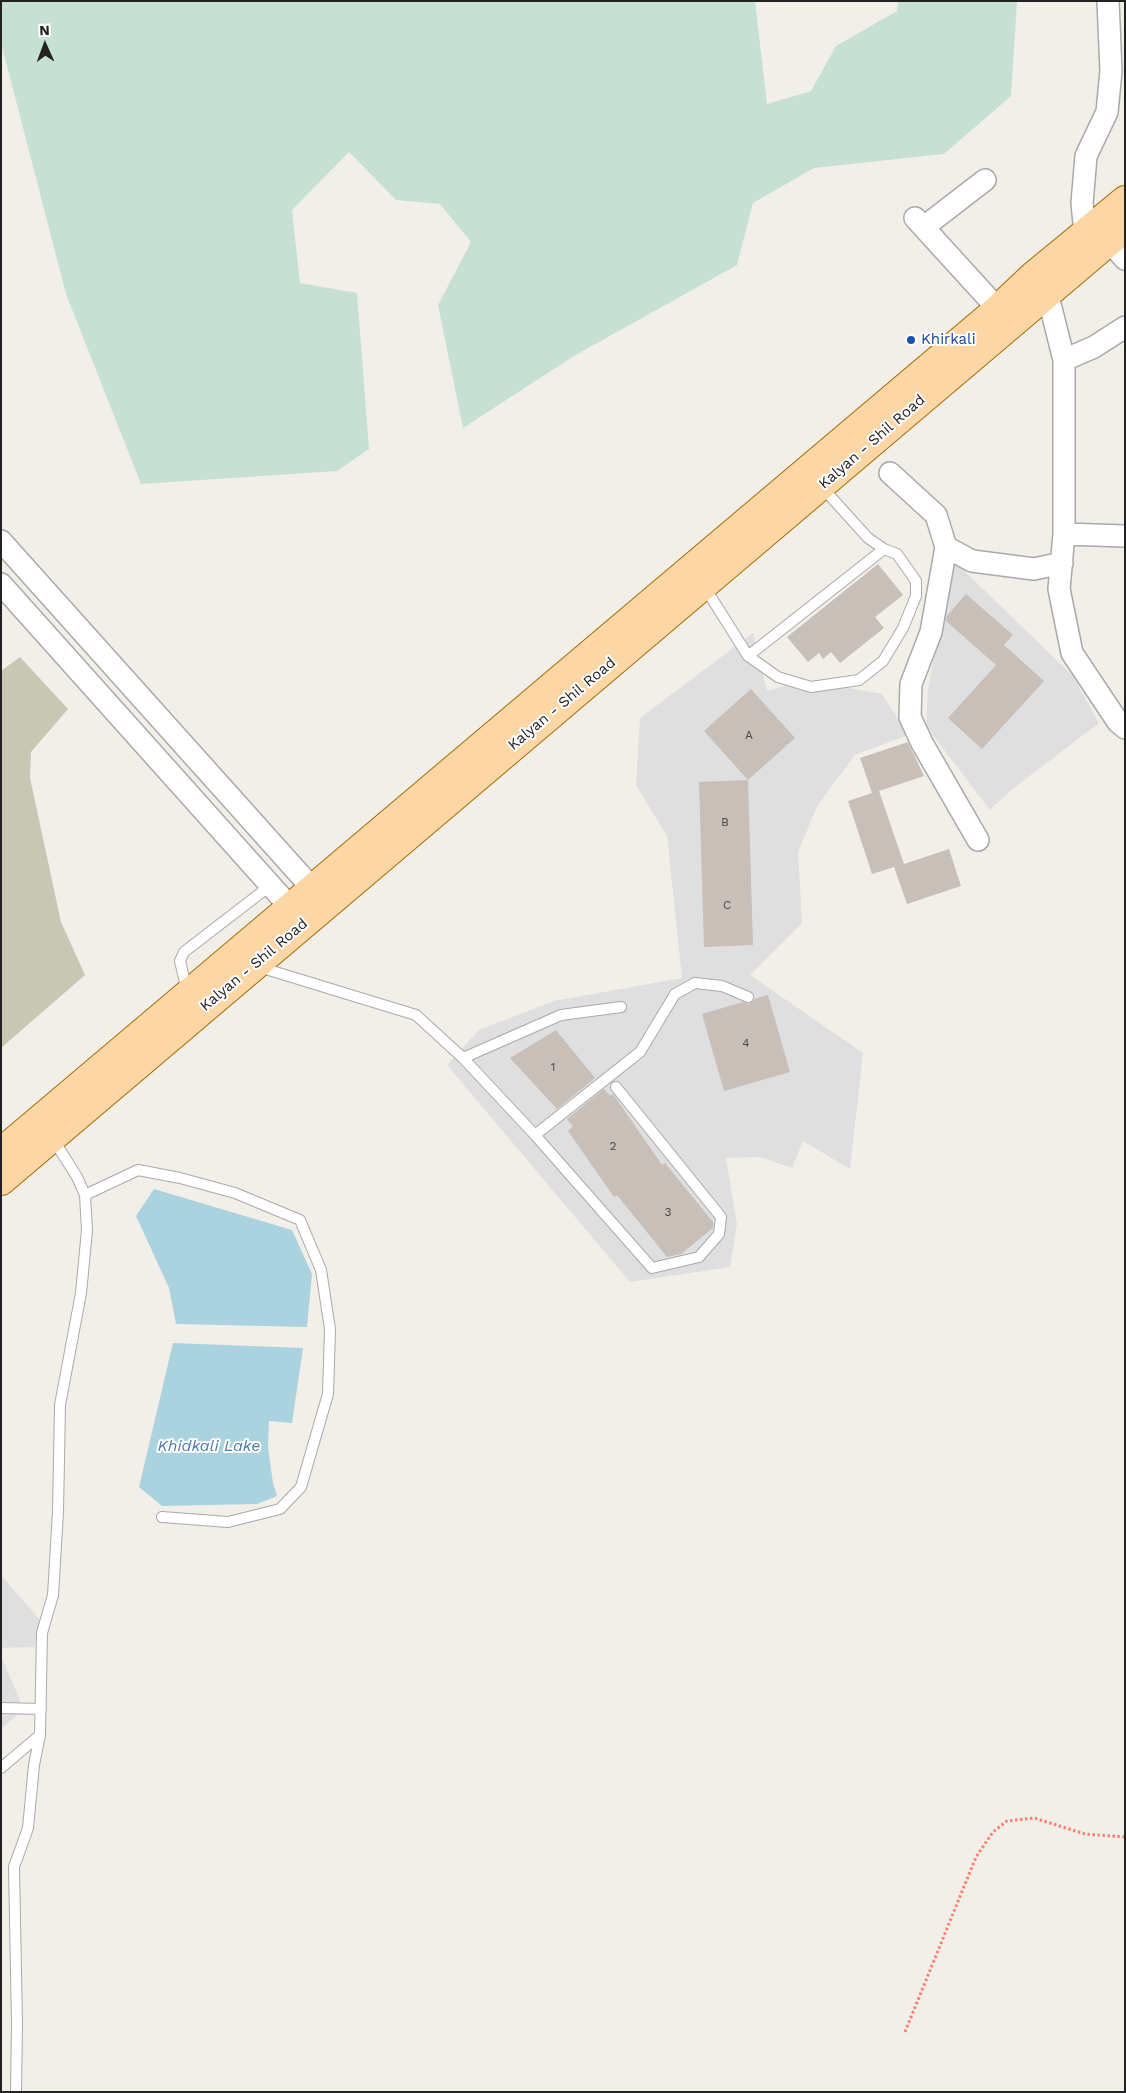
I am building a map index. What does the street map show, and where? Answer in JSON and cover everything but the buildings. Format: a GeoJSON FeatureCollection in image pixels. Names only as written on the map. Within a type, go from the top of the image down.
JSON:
{"type":"FeatureCollection","features":[{"type":"Feature","properties":{"kind":"main road","name":"Kalyan - Shil Road"},"geometry":{"type":"LineString","coordinates":[[1,1180],[45,1129],[188,994],[312,888],[998,309],[1111,240],[1125,200]]}},
{"type":"Feature","properties":{"kind":"main road","name":"Kalyan - Shil Road"},"geometry":{"type":"LineString","coordinates":[[1,1152],[45,1129],[254,965],[821,485],[1040,283]]}},
{"type":"Feature","properties":{"kind":"street"},"geometry":{"type":"LineString","coordinates":[[1108,1],[1111,71],[1107,112],[1086,156],[1082,203],[1111,240]]}},
{"type":"Feature","properties":{"kind":"street"},"geometry":{"type":"LineString","coordinates":[[985,180],[920,223],[998,309]]}},
{"type":"Feature","properties":{"kind":"street"},"geometry":{"type":"LineString","coordinates":[[1040,283],[1064,360],[1064,534],[1059,589],[1072,653],[1118,722],[1125,728]]}},
{"type":"Feature","properties":{"kind":"street"},"geometry":{"type":"LineString","coordinates":[[1064,360],[1094,347],[1125,326]]}},
{"type":"Feature","properties":{"kind":"street"},"geometry":{"type":"LineString","coordinates":[[890,473],[936,515],[946,547],[931,632],[911,684],[910,717],[922,744],[978,840]]}},
{"type":"Feature","properties":{"kind":"street"},"geometry":{"type":"LineString","coordinates":[[1064,534],[1125,536]]}},
{"type":"Feature","properties":{"kind":"street"},"geometry":{"type":"LineString","coordinates":[[1,541],[312,888]]}},
{"type":"Feature","properties":{"kind":"street"},"geometry":{"type":"LineString","coordinates":[[946,547],[972,560],[1034,569],[1062,563]]}},
{"type":"Feature","properties":{"kind":"street"},"geometry":{"type":"LineString","coordinates":[[1,584],[290,907]]}},
{"type":"Feature","properties":{"kind":"lane"},"geometry":{"type":"LineString","coordinates":[[703,585],[748,656],[778,677],[812,687],[859,680],[883,661],[902,628],[916,596],[916,581],[897,554],[884,549],[868,538],[821,485]]}},
{"type":"Feature","properties":{"kind":"lane"},"geometry":{"type":"LineString","coordinates":[[748,656],[884,549]]}},
{"type":"Feature","properties":{"kind":"lane"},"geometry":{"type":"LineString","coordinates":[[188,994],[180,961],[184,952],[271,886]]}},
{"type":"Feature","properties":{"kind":"lane"},"geometry":{"type":"LineString","coordinates":[[254,965],[416,1015],[463,1058],[535,1135],[652,1268],[699,1257],[719,1234],[721,1217],[616,1088]]}},
{"type":"Feature","properties":{"kind":"lane"},"geometry":{"type":"LineString","coordinates":[[535,1135],[640,1052],[675,994],[695,983],[722,986],[748,996]]}},
{"type":"Feature","properties":{"kind":"lane"},"geometry":{"type":"LineString","coordinates":[[463,1058],[561,1015],[621,1006]]}},
{"type":"Feature","properties":{"kind":"lane"},"geometry":{"type":"LineString","coordinates":[[16,2092],[18,2024],[14,1867],[28,1828],[34,1765],[40,1735],[42,1633],[54,1595],[60,1405],[82,1293],[87,1230],[85,1195],[77,1177],[45,1129]]}},
{"type":"Feature","properties":{"kind":"lane"},"geometry":{"type":"LineString","coordinates":[[85,1195],[138,1170],[180,1178],[235,1193],[300,1220],[321,1270],[330,1329],[328,1394],[301,1487],[280,1509],[228,1522],[162,1517]]}},
{"type":"Feature","properties":{"kind":"lane"},"geometry":{"type":"LineString","coordinates":[[1,1708],[41,1709]]}},
{"type":"Feature","properties":{"kind":"lane"},"geometry":{"type":"LineString","coordinates":[[1,1768],[40,1735]]}},
{"type":"Feature","properties":{"kind":"path"},"geometry":{"type":"LineString","coordinates":[[905,2032],[976,1857],[993,1832],[1007,1821],[1034,1818],[1085,1834],[1125,1837]]}},
{"type":"Feature","properties":{"kind":"shaded area"},"geometry":{"type":"Polygon","coordinates":[[[1,1],[755,1],[767,104],[811,91],[836,46],[897,11],[898,1],[1017,1],[1011,96],[944,154],[814,168],[753,203],[737,265],[574,356],[463,428],[438,305],[471,242],[440,204],[396,200],[349,152],[292,210],[300,283],[357,293],[369,449],[337,471],[141,484],[66,294],[1,43],[1,1]]]}},
{"type":"Feature","properties":{"kind":"shaded area"},"geometry":{"type":"Polygon","coordinates":[[[952,559],[1072,675],[1099,723],[1010,791],[990,810],[926,726],[928,689],[952,559]]]}},
{"type":"Feature","properties":{"kind":"shaded area"},"geometry":{"type":"Polygon","coordinates":[[[753,633],[767,691],[804,680],[882,694],[908,735],[855,755],[817,806],[798,852],[802,923],[750,975],[863,1053],[850,1169],[803,1141],[792,1168],[760,1157],[726,1158],[737,1224],[730,1267],[630,1282],[447,1065],[479,1030],[554,1001],[682,978],[667,836],[636,785],[640,718],[753,633]]]}},
{"type":"Feature","properties":{"kind":"shaded area"},"geometry":{"type":"Polygon","coordinates":[[[20,657],[68,709],[31,752],[30,778],[61,922],[85,975],[1,1048],[1,671],[20,657]]]}},
{"type":"Feature","properties":{"kind":"shaded area"},"geometry":{"type":"Polygon","coordinates":[[[1,1575],[40,1620],[34,1647],[1,1648],[1,1575]]]}},
{"type":"Feature","properties":{"kind":"shaded area"},"geometry":{"type":"Polygon","coordinates":[[[1,1656],[20,1700],[17,1715],[1,1729],[1,1656]]]}},
{"type":"Feature","properties":{"kind":"water"},"geometry":{"type":"Polygon","coordinates":[[[154,1189],[292,1230],[312,1274],[307,1327],[176,1324],[169,1288],[136,1216],[154,1189]]]}},
{"type":"Feature","properties":{"kind":"water","name":"Khidkali Lake"},"geometry":{"type":"Polygon","coordinates":[[[173,1343],[303,1348],[292,1423],[269,1421],[268,1447],[273,1483],[277,1496],[257,1504],[162,1506],[139,1487],[173,1343]]]}},
{"type":"Feature","properties":{"kind":"place","name":"Khirkali"},"geometry":{"type":"Point","coordinates":[911,340]}}]}
